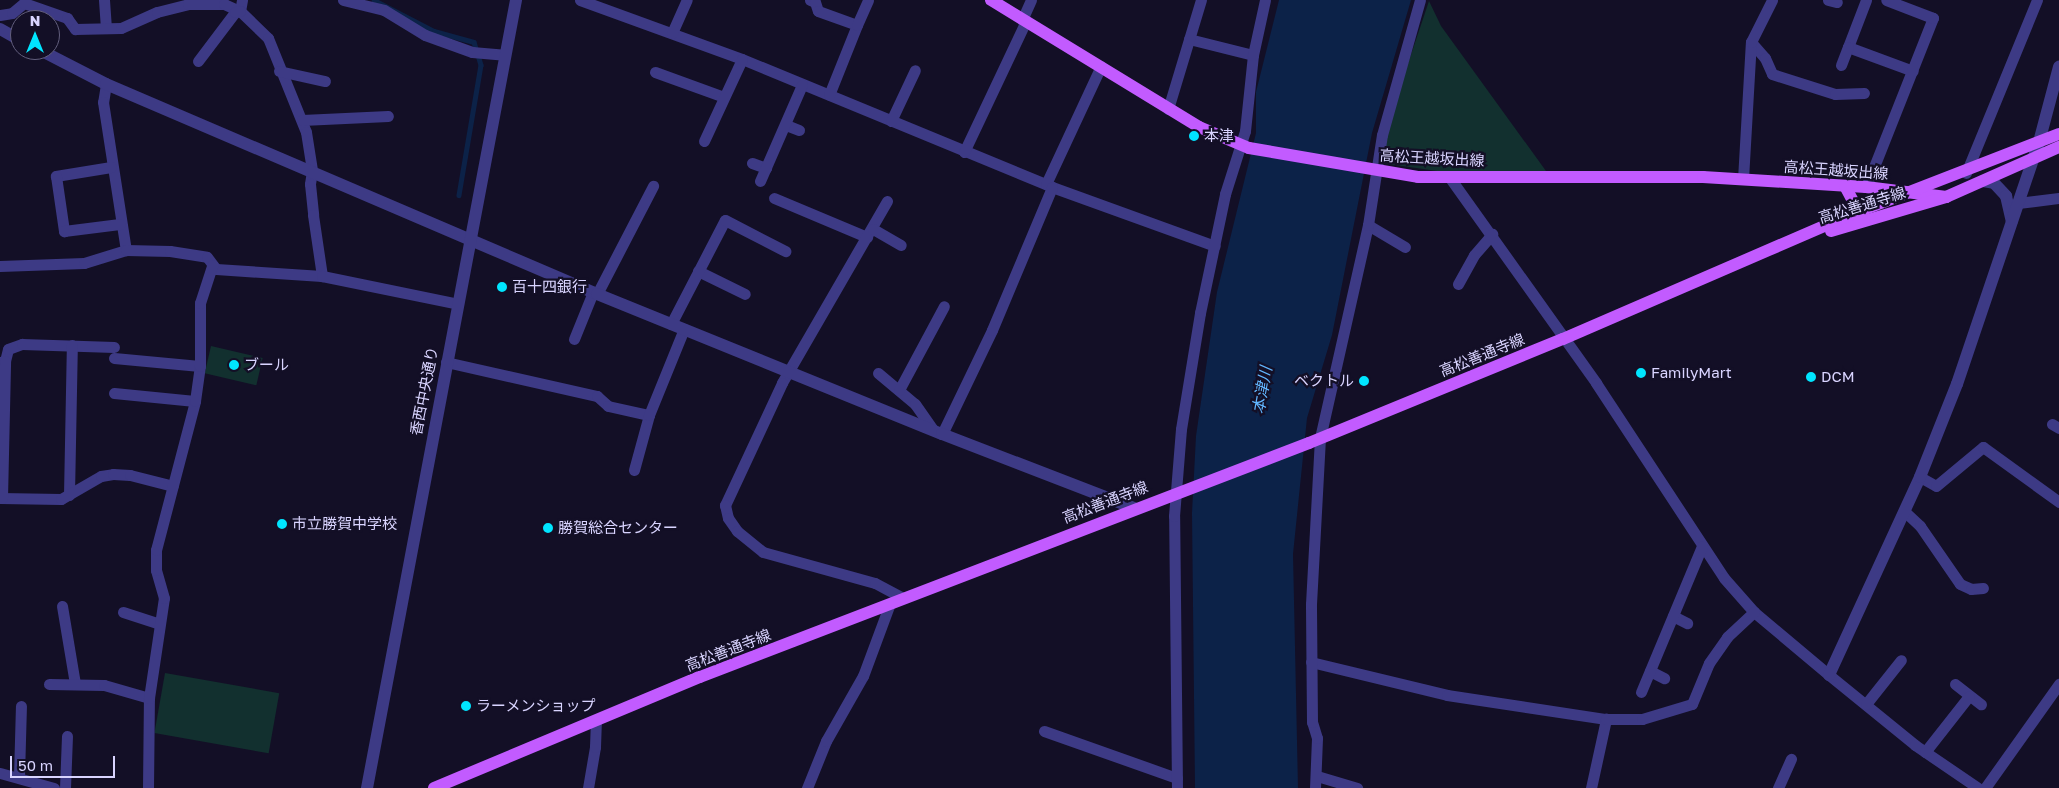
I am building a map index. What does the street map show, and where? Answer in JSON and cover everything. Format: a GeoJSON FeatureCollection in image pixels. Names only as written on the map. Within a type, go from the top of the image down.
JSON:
{"type":"FeatureCollection","features":[{"type":"Feature","properties":{"kind":"main road","name":"高松王越坂出線"},"geometry":{"type":"LineString","coordinates":[[991,0],[1168,109],[1222,140],[1244,147],[1373,171],[1450,178],[1673,176],[1866,187],[1913,192]]}},
{"type":"Feature","properties":{"kind":"main road","name":"高松善通寺線"},"geometry":{"type":"LineString","coordinates":[[434,788],[596,720],[889,606],[904,598],[1315,440],[1563,339],[1788,244],[1850,215],[1966,173],[2059,134]]}},
{"type":"Feature","properties":{"kind":"main road","name":"高松善通寺線"},"geometry":{"type":"LineString","coordinates":[[1788,244],[1946,197],[2059,147]]}},
{"type":"Feature","properties":{"kind":"main road"},"geometry":{"type":"LineString","coordinates":[[1845,186],[1853,201],[1850,215]]}},
{"type":"Feature","properties":{"kind":"main road"},"geometry":{"type":"LineString","coordinates":[[1864,221],[1870,208],[1866,187]]}},
{"type":"Feature","properties":{"kind":"main road","name":"高松善通寺線"},"geometry":{"type":"LineString","coordinates":[[1913,192],[1946,197]]}},
{"type":"Feature","properties":{"kind":"street"},"geometry":{"type":"LineString","coordinates":[[105,0],[106,28]]}},
{"type":"Feature","properties":{"kind":"street"},"geometry":{"type":"LineString","coordinates":[[343,0],[384,10],[425,35],[478,53],[504,55]]}},
{"type":"Feature","properties":{"kind":"street","name":"香西中央通り"},"geometry":{"type":"LineString","coordinates":[[367,788],[504,55],[516,0]]}},
{"type":"Feature","properties":{"kind":"street"},"geometry":{"type":"LineString","coordinates":[[580,0],[742,59],[964,152],[1215,246]]}},
{"type":"Feature","properties":{"kind":"street"},"geometry":{"type":"LineString","coordinates":[[613,11],[617,0]]}},
{"type":"Feature","properties":{"kind":"street"},"geometry":{"type":"LineString","coordinates":[[672,33],[687,0]]}},
{"type":"Feature","properties":{"kind":"street"},"geometry":{"type":"LineString","coordinates":[[810,0],[815,2],[818,11],[857,25]]}},
{"type":"Feature","properties":{"kind":"street"},"geometry":{"type":"LineString","coordinates":[[829,95],[868,0]]}},
{"type":"Feature","properties":{"kind":"street"},"geometry":{"type":"LineString","coordinates":[[964,152],[1024,21],[1031,0]]}},
{"type":"Feature","properties":{"kind":"street"},"geometry":{"type":"LineString","coordinates":[[1168,109],[1201,0]]}},
{"type":"Feature","properties":{"kind":"street"},"geometry":{"type":"LineString","coordinates":[[1044,731],[1177,783],[1181,492],[1188,384],[1215,246],[1244,147],[1254,55],[1265,0]]}},
{"type":"Feature","properties":{"kind":"street"},"geometry":{"type":"LineString","coordinates":[[1315,788],[1317,776],[1311,662],[1315,440],[1368,225],[1373,171],[1420,0]]}},
{"type":"Feature","properties":{"kind":"street"},"geometry":{"type":"LineString","coordinates":[[1743,179],[1751,42],[1772,0]]}},
{"type":"Feature","properties":{"kind":"street"},"geometry":{"type":"LineString","coordinates":[[1841,65],[1866,0]]}},
{"type":"Feature","properties":{"kind":"street"},"geometry":{"type":"LineString","coordinates":[[1886,0],[1933,18]]}},
{"type":"Feature","properties":{"kind":"street"},"geometry":{"type":"LineString","coordinates":[[1966,173],[2031,21],[2037,0]]}},
{"type":"Feature","properties":{"kind":"street"},"geometry":{"type":"LineString","coordinates":[[0,15],[12,13],[24,3],[67,18],[75,29],[121,28],[157,12],[188,4],[241,5],[268,38],[279,71],[302,120],[312,172],[311,199],[322,276]]}},
{"type":"Feature","properties":{"kind":"street"},"geometry":{"type":"LineString","coordinates":[[198,61],[241,5]]}},
{"type":"Feature","properties":{"kind":"street"},"geometry":{"type":"LineString","coordinates":[[1866,187],[1938,6]]}},
{"type":"Feature","properties":{"kind":"street"},"geometry":{"type":"LineString","coordinates":[[1190,39],[1254,55]]}},
{"type":"Feature","properties":{"kind":"street"},"geometry":{"type":"LineString","coordinates":[[1751,42],[1765,58],[1772,74],[1835,94],[1864,93]]}},
{"type":"Feature","properties":{"kind":"street"},"geometry":{"type":"LineString","coordinates":[[1848,47],[1913,71]]}},
{"type":"Feature","properties":{"kind":"street"},"geometry":{"type":"LineString","coordinates":[[704,141],[742,59]]}},
{"type":"Feature","properties":{"kind":"street"},"geometry":{"type":"LineString","coordinates":[[59,60],[106,84],[595,293],[937,432],[1134,508]]}},
{"type":"Feature","properties":{"kind":"street"},"geometry":{"type":"LineString","coordinates":[[937,432],[992,330],[1049,185],[1101,66]]}},
{"type":"Feature","properties":{"kind":"street"},"geometry":{"type":"LineString","coordinates":[[1829,675],[1920,477],[1957,384],[2039,142],[2059,67]]}},
{"type":"Feature","properties":{"kind":"street"},"geometry":{"type":"LineString","coordinates":[[890,121],[915,70]]}},
{"type":"Feature","properties":{"kind":"street"},"geometry":{"type":"LineString","coordinates":[[279,71],[325,81]]}},
{"type":"Feature","properties":{"kind":"street"},"geometry":{"type":"LineString","coordinates":[[655,72],[724,97]]}},
{"type":"Feature","properties":{"kind":"street"},"geometry":{"type":"LineString","coordinates":[[106,84],[103,102],[111,167],[126,250]]}},
{"type":"Feature","properties":{"kind":"street"},"geometry":{"type":"LineString","coordinates":[[760,181],[802,85]]}},
{"type":"Feature","properties":{"kind":"street"},"geometry":{"type":"LineString","coordinates":[[302,120],[388,116]]}},
{"type":"Feature","properties":{"kind":"street"},"geometry":{"type":"LineString","coordinates":[[786,125],[798,130]]}},
{"type":"Feature","properties":{"kind":"street"},"geometry":{"type":"LineString","coordinates":[[1994,161],[2010,159],[2019,166],[2025,182]]}},
{"type":"Feature","properties":{"kind":"street"},"geometry":{"type":"LineString","coordinates":[[752,163],[766,168]]}},
{"type":"Feature","properties":{"kind":"street"},"geometry":{"type":"LineString","coordinates":[[111,167],[56,176],[64,231],[120,224]]}},
{"type":"Feature","properties":{"kind":"street"},"geometry":{"type":"LineString","coordinates":[[1450,178],[1492,234],[1702,546],[1754,612],[1925,752],[1978,788]]}},
{"type":"Feature","properties":{"kind":"street"},"geometry":{"type":"LineString","coordinates":[[1984,181],[1994,183],[2006,196],[2012,223]]}},
{"type":"Feature","properties":{"kind":"street"},"geometry":{"type":"LineString","coordinates":[[574,339],[595,293],[653,186]]}},
{"type":"Feature","properties":{"kind":"street"},"geometry":{"type":"LineString","coordinates":[[774,198],[901,245]]}},
{"type":"Feature","properties":{"kind":"street"},"geometry":{"type":"LineString","coordinates":[[2018,203],[2059,198]]}},
{"type":"Feature","properties":{"kind":"street"},"geometry":{"type":"LineString","coordinates":[[887,201],[789,371],[727,494],[725,505],[728,518],[738,531],[763,552],[876,583],[904,598]]}},
{"type":"Feature","properties":{"kind":"street"},"geometry":{"type":"LineString","coordinates":[[671,324],[725,220],[785,251]]}},
{"type":"Feature","properties":{"kind":"street"},"geometry":{"type":"LineString","coordinates":[[1368,225],[1405,247]]}},
{"type":"Feature","properties":{"kind":"street"},"geometry":{"type":"LineString","coordinates":[[1458,284],[1474,255],[1492,234]]}},
{"type":"Feature","properties":{"kind":"street"},"geometry":{"type":"LineString","coordinates":[[0,266],[84,263],[126,250],[207,257],[216,269],[322,276],[458,304]]}},
{"type":"Feature","properties":{"kind":"street"},"geometry":{"type":"LineString","coordinates":[[148,788],[148,698],[164,598],[156,570],[156,550],[195,401],[200,366],[200,303],[212,265]]}},
{"type":"Feature","properties":{"kind":"street"},"geometry":{"type":"LineString","coordinates":[[698,271],[745,294]]}},
{"type":"Feature","properties":{"kind":"street"},"geometry":{"type":"LineString","coordinates":[[899,390],[944,306]]}},
{"type":"Feature","properties":{"kind":"street"},"geometry":{"type":"LineString","coordinates":[[634,470],[649,415],[684,329]]}},
{"type":"Feature","properties":{"kind":"street"},"geometry":{"type":"LineString","coordinates":[[173,486],[130,475],[113,474],[95,479],[61,499],[1,498],[3,361],[8,349],[22,344],[72,345],[200,366]]}},
{"type":"Feature","properties":{"kind":"street"},"geometry":{"type":"LineString","coordinates":[[70,495],[72,345]]}},
{"type":"Feature","properties":{"kind":"street"},"geometry":{"type":"LineString","coordinates":[[446,362],[597,396],[608,406],[649,415]]}},
{"type":"Feature","properties":{"kind":"street"},"geometry":{"type":"LineString","coordinates":[[878,373],[916,404],[937,432]]}},
{"type":"Feature","properties":{"kind":"street"},"geometry":{"type":"LineString","coordinates":[[114,392],[195,401]]}},
{"type":"Feature","properties":{"kind":"street"},"geometry":{"type":"LineString","coordinates":[[1920,477],[1936,486],[1983,447],[2059,502]]}},
{"type":"Feature","properties":{"kind":"street"},"geometry":{"type":"LineString","coordinates":[[1904,511],[1920,526],[1960,584],[1971,589],[1983,588]]}},
{"type":"Feature","properties":{"kind":"street"},"geometry":{"type":"LineString","coordinates":[[1641,692],[1702,546]]}},
{"type":"Feature","properties":{"kind":"street"},"geometry":{"type":"LineString","coordinates":[[62,606],[75,684]]}},
{"type":"Feature","properties":{"kind":"street"},"geometry":{"type":"LineString","coordinates":[[807,788],[826,741],[864,676],[889,606]]}},
{"type":"Feature","properties":{"kind":"street"},"geometry":{"type":"LineString","coordinates":[[123,612],[159,624]]}},
{"type":"Feature","properties":{"kind":"street"},"geometry":{"type":"LineString","coordinates":[[1311,662],[1448,695],[1606,719],[1642,719],[1692,704],[1709,663],[1727,637],[1754,612]]}},
{"type":"Feature","properties":{"kind":"street"},"geometry":{"type":"LineString","coordinates":[[1673,616],[1687,623]]}},
{"type":"Feature","properties":{"kind":"street"},"geometry":{"type":"LineString","coordinates":[[1866,704],[1901,660]]}},
{"type":"Feature","properties":{"kind":"street"},"geometry":{"type":"LineString","coordinates":[[1650,671],[1664,678]]}},
{"type":"Feature","properties":{"kind":"street"},"geometry":{"type":"LineString","coordinates":[[49,684],[104,685],[148,698]]}},
{"type":"Feature","properties":{"kind":"street"},"geometry":{"type":"LineString","coordinates":[[1956,684],[1981,704]]}},
{"type":"Feature","properties":{"kind":"street"},"geometry":{"type":"LineString","coordinates":[[1985,788],[2059,684]]}},
{"type":"Feature","properties":{"kind":"street"},"geometry":{"type":"LineString","coordinates":[[1925,752],[1969,696]]}},
{"type":"Feature","properties":{"kind":"street"},"geometry":{"type":"LineString","coordinates":[[19,776],[21,706]]}},
{"type":"Feature","properties":{"kind":"street"},"geometry":{"type":"LineString","coordinates":[[1591,788],[1606,719]]}},
{"type":"Feature","properties":{"kind":"street"},"geometry":{"type":"LineString","coordinates":[[588,788],[595,747],[596,720]]}},
{"type":"Feature","properties":{"kind":"street"},"geometry":{"type":"LineString","coordinates":[[65,788],[67,736]]}},
{"type":"Feature","properties":{"kind":"street"},"geometry":{"type":"LineString","coordinates":[[1778,788],[1791,760]]}},
{"type":"Feature","properties":{"kind":"street"},"geometry":{"type":"LineString","coordinates":[[0,772],[19,776],[54,788]]}},
{"type":"Feature","properties":{"kind":"street"},"geometry":{"type":"LineString","coordinates":[[1317,776],[1357,788]]}},
{"type":"Feature","properties":{"kind":"green space"},"geometry":{"type":"Polygon","coordinates":[[[1429,1],[1441,26],[1546,171],[1444,172],[1381,163],[1391,114],[1429,1]]]}},
{"type":"Feature","properties":{"kind":"green space","name":"ブール"},"geometry":{"type":"Polygon","coordinates":[[[211,346],[263,358],[256,385],[205,373],[211,346]]]}},
{"type":"Feature","properties":{"kind":"green space"},"geometry":{"type":"Polygon","coordinates":[[[165,673],[279,693],[269,753],[154,733],[165,673]]]}},
{"type":"Feature","properties":{"kind":"water","name":"本津川"},"geometry":{"type":"Polygon","coordinates":[[[1279,0],[1411,0],[1372,133],[1332,335],[1307,418],[1293,554],[1298,788],[1195,788],[1192,513],[1196,436],[1217,292],[1256,133],[1256,92],[1279,0]]]}},
{"type":"Feature","properties":{"kind":"waterway"},"geometry":{"type":"LineString","coordinates":[[374,0],[434,31],[474,42],[481,65],[459,195]]}},
{"type":"Feature","properties":{"kind":"place","name":"本津"},"geometry":{"type":"Point","coordinates":[1194,136]}},
{"type":"Feature","properties":{"kind":"place","name":"百十四銀行"},"geometry":{"type":"Point","coordinates":[502,287]}},
{"type":"Feature","properties":{"kind":"place","name":"ブール"},"geometry":{"type":"Point","coordinates":[234,365]}},
{"type":"Feature","properties":{"kind":"place","name":"FamilyMart"},"geometry":{"type":"Point","coordinates":[1641,373]}},
{"type":"Feature","properties":{"kind":"place","name":"DCM"},"geometry":{"type":"Point","coordinates":[1811,377]}},
{"type":"Feature","properties":{"kind":"place","name":"ベクトル"},"geometry":{"type":"Point","coordinates":[1364,381]}},
{"type":"Feature","properties":{"kind":"place","name":"市立勝賀中学校"},"geometry":{"type":"Point","coordinates":[282,524]}},
{"type":"Feature","properties":{"kind":"place","name":"勝賀総合センター"},"geometry":{"type":"Point","coordinates":[548,528]}},
{"type":"Feature","properties":{"kind":"place","name":"ラーメンショップ"},"geometry":{"type":"Point","coordinates":[466,706]}}]}
